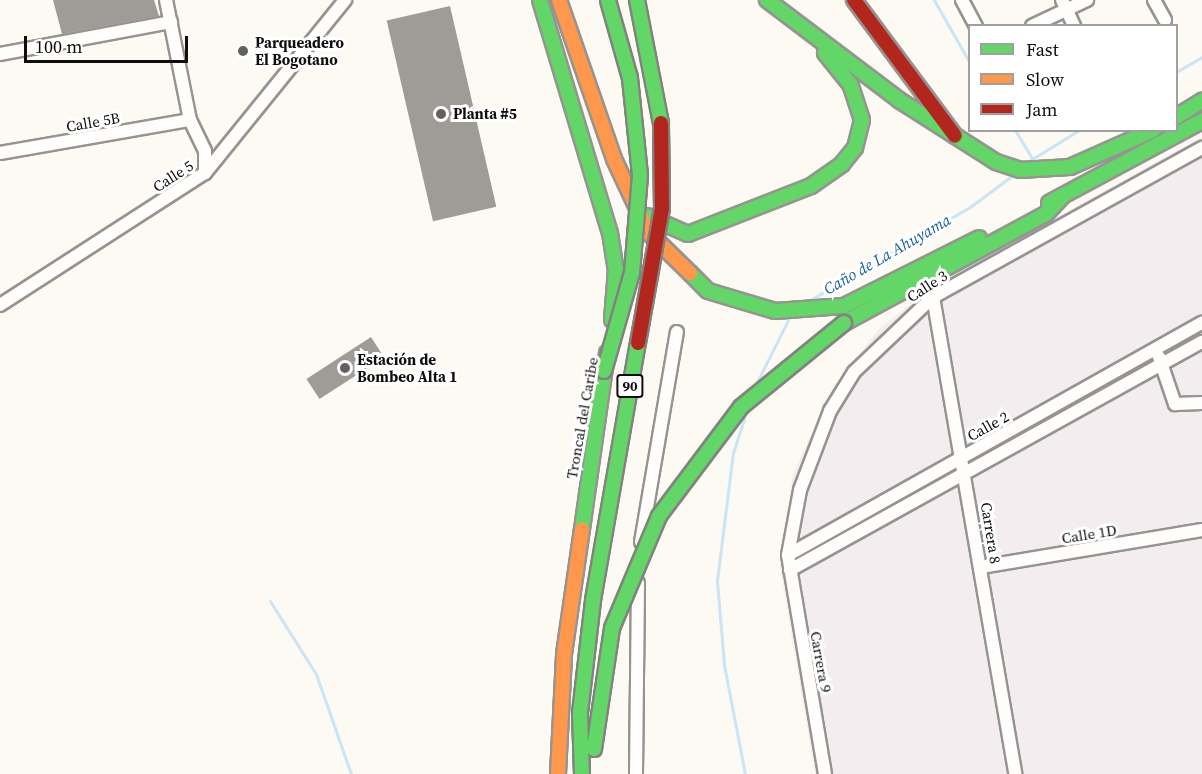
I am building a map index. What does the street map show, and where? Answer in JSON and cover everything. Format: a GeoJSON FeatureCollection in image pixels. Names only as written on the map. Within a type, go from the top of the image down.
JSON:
{"type":"FeatureCollection","features":[{"type":"Feature","properties":{"kind":"main road"},"geometry":{"type":"LineString","coordinates":[[540,0],[610,233],[616,292],[604,371]]}},
{"type":"Feature","properties":{"kind":"main road"},"geometry":{"type":"LineString","coordinates":[[559,0],[614,159],[648,232],[676,264],[708,291],[738,303],[775,311],[819,310],[868,296],[1063,196],[1202,121]]}},
{"type":"Feature","properties":{"kind":"main road","name":"Troncal del Caribe"},"geometry":{"type":"LineString","coordinates":[[558,774],[564,654],[604,371],[632,273],[640,175],[630,78],[609,0]]}},
{"type":"Feature","properties":{"kind":"main road","name":"90"},"geometry":{"type":"LineString","coordinates":[[582,774],[588,635],[662,208],[662,127],[637,0]]}},
{"type":"Feature","properties":{"kind":"main road"},"geometry":{"type":"LineString","coordinates":[[767,0],[955,136],[1004,164],[1046,171],[1088,162],[1149,132]]}},
{"type":"Feature","properties":{"kind":"main road"},"geometry":{"type":"LineString","coordinates":[[854,0],[955,136]]}},
{"type":"Feature","properties":{"kind":"main road"},"geometry":{"type":"LineString","coordinates":[[638,209],[688,234],[810,186],[842,164],[855,148],[860,129],[857,98],[806,30]]}},
{"type":"Feature","properties":{"kind":"main road"},"geometry":{"type":"LineString","coordinates":[[1178,116],[1202,102]]}},
{"type":"Feature","properties":{"kind":"main road"},"geometry":{"type":"LineString","coordinates":[[594,774],[597,706],[612,628],[659,516],[692,465],[741,407],[844,323],[1046,214],[1063,196]]}},
{"type":"Feature","properties":{"kind":"street"},"geometry":{"type":"LineString","coordinates":[[166,0],[190,120],[205,151],[205,173]]}},
{"type":"Feature","properties":{"kind":"street","name":"Calle 5"},"geometry":{"type":"LineString","coordinates":[[0,305],[205,173],[345,0]]}},
{"type":"Feature","properties":{"kind":"street"},"geometry":{"type":"LineString","coordinates":[[962,0],[975,24]]}},
{"type":"Feature","properties":{"kind":"street"},"geometry":{"type":"LineString","coordinates":[[1035,24],[1064,5],[1087,0]]}},
{"type":"Feature","properties":{"kind":"street"},"geometry":{"type":"LineString","coordinates":[[1154,0],[1165,20]]}},
{"type":"Feature","properties":{"kind":"street"},"geometry":{"type":"LineString","coordinates":[[1064,5],[1073,24]]}},
{"type":"Feature","properties":{"kind":"street"},"geometry":{"type":"LineString","coordinates":[[0,54],[171,22]]}},
{"type":"Feature","properties":{"kind":"street","name":"Calle 5B"},"geometry":{"type":"LineString","coordinates":[[0,153],[190,120]]}},
{"type":"Feature","properties":{"kind":"street","name":"Calle 3"},"geometry":{"type":"LineString","coordinates":[[789,555],[800,490],[830,411],[855,372],[933,297],[1202,148]]}},
{"type":"Feature","properties":{"kind":"street","name":"Carrera 8"},"geometry":{"type":"LineString","coordinates":[[933,297],[963,457],[1015,774]]}},
{"type":"Feature","properties":{"kind":"street","name":"Calle 2"},"geometry":{"type":"LineString","coordinates":[[789,555],[1202,323]]}},
{"type":"Feature","properties":{"kind":"street","name":"90"},"geometry":{"type":"LineString","coordinates":[[636,773],[633,712],[643,525],[676,337]]}},
{"type":"Feature","properties":{"kind":"street","name":"Calle 2"},"geometry":{"type":"LineString","coordinates":[[790,570],[965,470],[1202,342]]}},
{"type":"Feature","properties":{"kind":"street"},"geometry":{"type":"LineString","coordinates":[[1156,350],[1163,364],[1175,404],[1202,403]]}},
{"type":"Feature","properties":{"kind":"street","name":"Calle 1D"},"geometry":{"type":"LineString","coordinates":[[981,567],[1202,530]]}},
{"type":"Feature","properties":{"kind":"street","name":"Carrera 9"},"geometry":{"type":"LineString","coordinates":[[789,555],[825,774]]}},
{"type":"Feature","properties":{"kind":"shaded area"},"geometry":{"type":"Polygon","coordinates":[[[1202,137],[1202,774],[815,774],[780,566],[793,474],[834,386],[879,329],[936,284],[1202,137]]]}},
{"type":"Feature","properties":{"kind":"building"},"geometry":{"type":"Polygon","coordinates":[[[53,0],[154,0],[159,16],[62,34],[53,0]]]}},
{"type":"Feature","properties":{"kind":"building","name":"Planta #5"},"geometry":{"type":"Polygon","coordinates":[[[450,6],[496,207],[433,221],[387,21],[450,6]]]}},
{"type":"Feature","properties":{"kind":"building","name":"Estación de Bombeo Alta 1"},"geometry":{"type":"Polygon","coordinates":[[[371,337],[384,357],[319,399],[306,379],[371,337]]]}},
{"type":"Feature","properties":{"kind":"waterway"},"geometry":{"type":"LineString","coordinates":[[934,0],[968,60]]}},
{"type":"Feature","properties":{"kind":"waterway","name":"Caño de La Ahuyama"},"geometry":{"type":"LineString","coordinates":[[1178,71],[1202,57]]}},
{"type":"Feature","properties":{"kind":"waterway"},"geometry":{"type":"LineString","coordinates":[[1016,132],[1032,158]]}},
{"type":"Feature","properties":{"kind":"waterway","name":"Caño de La Ahuyama"},"geometry":{"type":"LineString","coordinates":[[1029,161],[1076,132]]}},
{"type":"Feature","properties":{"kind":"waterway","name":"Caño de La Ahuyama"},"geometry":{"type":"LineString","coordinates":[[810,300],[970,207],[1013,175]]}},
{"type":"Feature","properties":{"kind":"waterway","name":"Caño de La Ahuyama"},"geometry":{"type":"LineString","coordinates":[[757,382],[789,318]]}},
{"type":"Feature","properties":{"kind":"waterway","name":"Caño de La Ahuyama"},"geometry":{"type":"LineString","coordinates":[[744,419],[733,452],[717,581],[724,665],[745,774]]}},
{"type":"Feature","properties":{"kind":"waterway"},"geometry":{"type":"LineString","coordinates":[[270,601],[316,674],[351,774]]}},
{"type":"Feature","properties":{"kind":"traffic: fast"},"geometry":{"type":"LineString","coordinates":[[540,0],[610,233],[616,269],[612,320]]}},
{"type":"Feature","properties":{"kind":"traffic: fast"},"geometry":{"type":"LineString","coordinates":[[604,371],[632,273],[640,175],[630,78],[608,0]]}},
{"type":"Feature","properties":{"kind":"traffic: fast"},"geometry":{"type":"LineString","coordinates":[[637,0],[661,123]]}},
{"type":"Feature","properties":{"kind":"traffic: fast"},"geometry":{"type":"LineString","coordinates":[[767,0],[899,100],[996,162],[1020,170],[1070,167],[1149,132]]}},
{"type":"Feature","properties":{"kind":"traffic: fast"},"geometry":{"type":"LineString","coordinates":[[647,216],[688,234],[811,186],[842,164],[855,148],[862,120],[850,84],[825,53]]}},
{"type":"Feature","properties":{"kind":"traffic: fast"},"geometry":{"type":"LineString","coordinates":[[1178,116],[1202,101]]}},
{"type":"Feature","properties":{"kind":"traffic: fast"},"geometry":{"type":"LineString","coordinates":[[1049,203],[1202,121]]}},
{"type":"Feature","properties":{"kind":"traffic: fast"},"geometry":{"type":"LineString","coordinates":[[844,323],[1046,214],[1063,196]]}},
{"type":"Feature","properties":{"kind":"traffic: fast"},"geometry":{"type":"LineString","coordinates":[[690,273],[708,291],[775,311],[844,306],[979,238]]}},
{"type":"Feature","properties":{"kind":"traffic: fast"},"geometry":{"type":"LineString","coordinates":[[594,749],[612,628],[659,516],[741,407],[844,323]]}},
{"type":"Feature","properties":{"kind":"traffic: fast"},"geometry":{"type":"LineString","coordinates":[[582,774],[580,713],[593,600],[638,343]]}},
{"type":"Feature","properties":{"kind":"traffic: fast"},"geometry":{"type":"LineString","coordinates":[[582,529],[607,353]]}},
{"type":"Feature","properties":{"kind":"traffic: slow"},"geometry":{"type":"LineString","coordinates":[[559,0],[614,159],[648,232],[690,273]]}},
{"type":"Feature","properties":{"kind":"traffic: slow"},"geometry":{"type":"LineString","coordinates":[[558,774],[564,654],[582,529]]}},
{"type":"Feature","properties":{"kind":"traffic: jam"},"geometry":{"type":"LineString","coordinates":[[854,0],[955,136]]}},
{"type":"Feature","properties":{"kind":"traffic: jam"},"geometry":{"type":"LineString","coordinates":[[638,343],[662,208],[661,123]]}},
{"type":"Feature","properties":{"kind":"place","name":"Parqueadero El Bogotano"},"geometry":{"type":"Point","coordinates":[243,51]}},
{"type":"Feature","properties":{"kind":"place","name":"Planta #5"},"geometry":{"type":"Point","coordinates":[441,114]}},
{"type":"Feature","properties":{"kind":"place","name":"Estación de Bombeo Alta 1"},"geometry":{"type":"Point","coordinates":[345,368]}}]}
